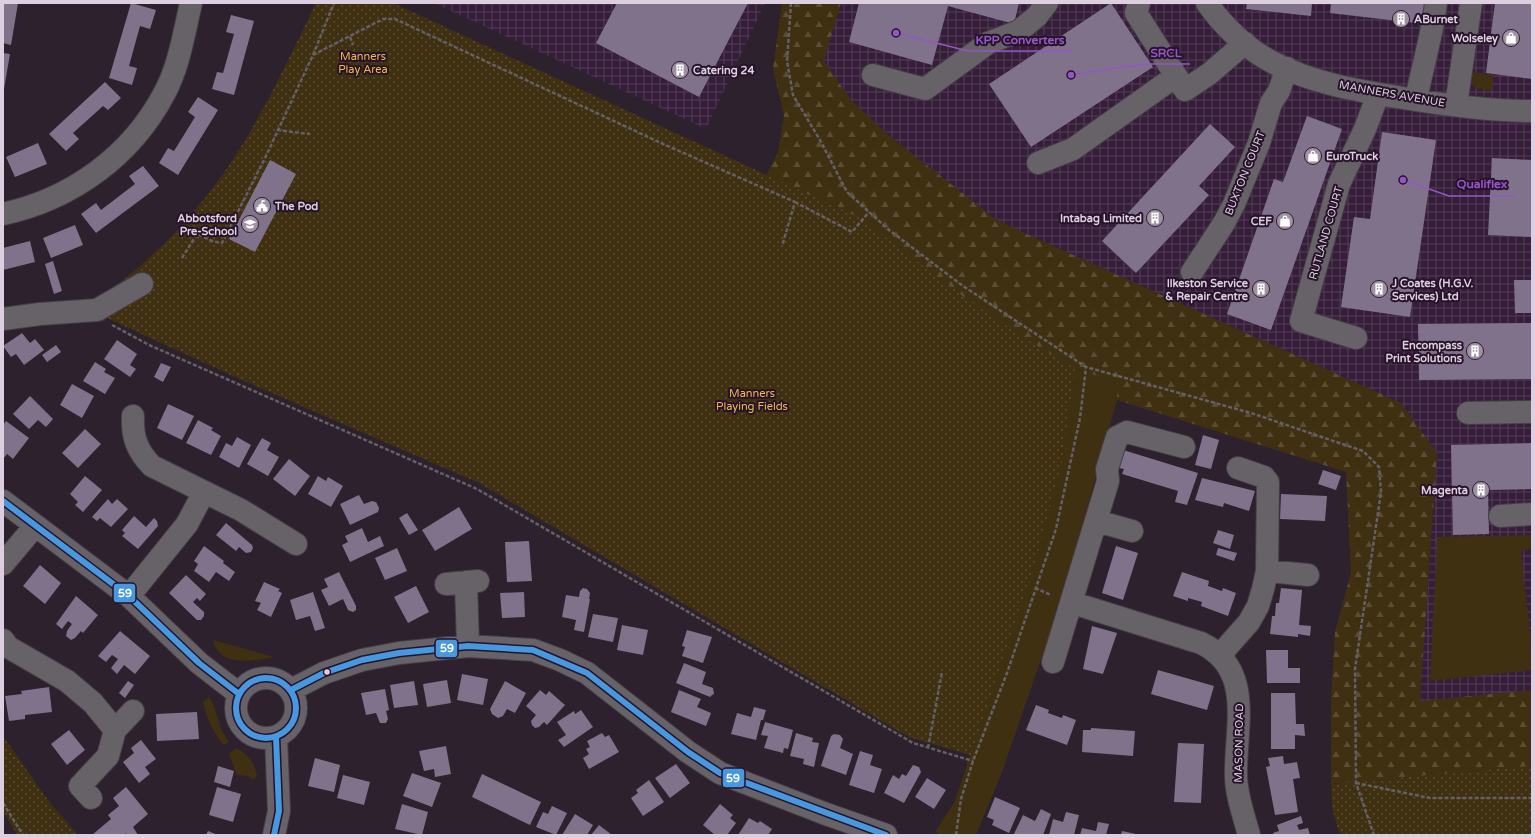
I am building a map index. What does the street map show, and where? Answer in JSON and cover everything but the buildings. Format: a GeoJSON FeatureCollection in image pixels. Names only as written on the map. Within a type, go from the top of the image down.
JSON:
{"type":"FeatureCollection","features":[{"type":"Feature","properties":{"kind":"street"},"geometry":{"type":"LineString","coordinates":[[3,214],[22,210],[54,198],[79,185],[95,175],[129,143],[165,93],[178,57],[191,3]]}},
{"type":"Feature","properties":{"kind":"street"},"geometry":{"type":"LineString","coordinates":[[873,74],[925,89],[988,43],[1019,31],[1038,16],[1047,3]]}},
{"type":"Feature","properties":{"kind":"street"},"geometry":{"type":"LineString","coordinates":[[1139,3],[1136,12],[1185,90],[1209,74],[1245,43]]}},
{"type":"Feature","properties":{"kind":"street"},"geometry":{"type":"LineString","coordinates":[[1416,100],[1428,40],[1433,24],[1436,3]]}},
{"type":"Feature","properties":{"kind":"street"},"geometry":{"type":"LineString","coordinates":[[1456,106],[1471,3]]}},
{"type":"Feature","properties":{"kind":"street","name":"MANNERS AVENUE"},"geometry":{"type":"LineString","coordinates":[[1210,4],[1219,19],[1245,43],[1271,62],[1331,83],[1378,94],[1456,106],[1532,112]]}},
{"type":"Feature","properties":{"kind":"street","name":"BUXTON COURT"},"geometry":{"type":"LineString","coordinates":[[1192,272],[1224,223],[1234,204],[1259,143],[1271,103],[1279,91],[1287,68]]}},
{"type":"Feature","properties":{"kind":"street"},"geometry":{"type":"LineString","coordinates":[[1038,163],[1073,149],[1104,129],[1176,76]]}},
{"type":"Feature","properties":{"kind":"street","name":"RUTLAND COURT"},"geometry":{"type":"LineString","coordinates":[[1356,338],[1301,321],[1339,184],[1365,129],[1378,94]]}},
{"type":"Feature","properties":{"kind":"street"},"geometry":{"type":"LineString","coordinates":[[3,319],[33,314],[97,310],[142,284]]}},
{"type":"Feature","properties":{"kind":"street"},"geometry":{"type":"LineString","coordinates":[[1468,413],[1532,412]]}},
{"type":"Feature","properties":{"kind":"street"},"geometry":{"type":"LineString","coordinates":[[133,416],[136,444],[143,457],[152,466],[240,510],[296,544]]}},
{"type":"Feature","properties":{"kind":"street"},"geometry":{"type":"LineString","coordinates":[[1053,662],[1073,603],[1097,521],[1108,481],[1107,469],[1117,437],[1127,432],[1184,448]]}},
{"type":"Feature","properties":{"kind":"street"},"geometry":{"type":"LineString","coordinates":[[1220,655],[1239,634],[1258,606],[1267,572],[1268,482],[1264,477],[1238,468]]}},
{"type":"Feature","properties":{"kind":"street"},"geometry":{"type":"LineString","coordinates":[[129,596],[187,524],[204,492]]}},
{"type":"Feature","properties":{"kind":"street"},"geometry":{"type":"LineString","coordinates":[[3,501],[129,596],[199,663],[239,694]]}},
{"type":"Feature","properties":{"kind":"street"},"geometry":{"type":"LineString","coordinates":[[1500,516],[1532,514]]}},
{"type":"Feature","properties":{"kind":"street"},"geometry":{"type":"LineString","coordinates":[[1097,521],[1132,531]]}},
{"type":"Feature","properties":{"kind":"street"},"geometry":{"type":"LineString","coordinates":[[3,564],[35,526]]}},
{"type":"Feature","properties":{"kind":"street"},"geometry":{"type":"LineString","coordinates":[[1267,572],[1308,575]]}},
{"type":"Feature","properties":{"kind":"street"},"geometry":{"type":"LineString","coordinates":[[464,582],[468,646]]}},
{"type":"Feature","properties":{"kind":"street","name":"MASON ROAD"},"geometry":{"type":"LineString","coordinates":[[1073,603],[1202,643],[1220,655],[1231,670],[1239,699],[1236,776],[1249,835]]}},
{"type":"Feature","properties":{"kind":"street"},"geometry":{"type":"LineString","coordinates":[[3,640],[8,646],[67,681],[93,703],[115,730]]}},
{"type":"Feature","properties":{"kind":"street"},"geometry":{"type":"LineString","coordinates":[[291,690],[324,673],[362,660],[399,653],[468,646],[533,650],[560,660],[587,673],[688,752],[720,773],[826,814],[886,835]]}},
{"type":"Feature","properties":{"kind":"street"},"geometry":{"type":"LineString","coordinates":[[258,678],[270,678],[282,681],[291,690],[296,700],[297,712],[294,723],[286,732],[276,737],[266,739],[256,737],[247,732],[240,724],[236,714],[236,704],[239,694],[247,684],[258,678]]}},
{"type":"Feature","properties":{"kind":"street"},"geometry":{"type":"LineString","coordinates":[[91,798],[80,786],[108,756],[115,730],[133,711]]}},
{"type":"Feature","properties":{"kind":"street"},"geometry":{"type":"LineString","coordinates":[[274,835],[279,811],[276,737]]}},
{"type":"Feature","properties":{"kind":"path"},"geometry":{"type":"LineString","coordinates":[[182,258],[197,234],[212,241],[222,243],[265,158],[313,55],[334,3]]}},
{"type":"Feature","properties":{"kind":"path"},"geometry":{"type":"LineString","coordinates":[[791,3],[786,61],[793,95],[820,140],[847,192],[889,230],[963,286],[1086,367],[1250,412],[1363,451],[1379,467],[1381,492],[1355,669],[1356,783],[1374,835]]}},
{"type":"Feature","properties":{"kind":"path"},"geometry":{"type":"LineString","coordinates":[[313,55],[383,19],[395,19],[661,144],[795,202],[852,232],[869,212]]}},
{"type":"Feature","properties":{"kind":"path"},"geometry":{"type":"LineString","coordinates":[[350,37],[353,45]]}},
{"type":"Feature","properties":{"kind":"path"},"geometry":{"type":"LineString","coordinates":[[277,130],[310,134]]}},
{"type":"Feature","properties":{"kind":"path"},"geometry":{"type":"LineString","coordinates":[[782,246],[795,202]]}},
{"type":"Feature","properties":{"kind":"path"},"geometry":{"type":"LineString","coordinates":[[97,310],[109,323],[149,345],[477,489],[913,743],[973,761]]}},
{"type":"Feature","properties":{"kind":"path"},"geometry":{"type":"LineString","coordinates":[[956,835],[961,799],[973,761],[1007,673],[1056,529],[1080,418],[1086,367]]}},
{"type":"Feature","properties":{"kind":"path"},"geometry":{"type":"LineString","coordinates":[[928,748],[942,672]]}},
{"type":"Feature","properties":{"kind":"path"},"geometry":{"type":"LineString","coordinates":[[1356,783],[1430,798],[1532,798]]}},
{"type":"Feature","properties":{"kind":"path"},"geometry":{"type":"LineString","coordinates":[[3,803],[23,835]]}},
{"type":"Feature","properties":{"kind":"shaded area"},"geometry":{"type":"Polygon","coordinates":[[[434,3],[765,3],[706,129],[434,3]]]}},
{"type":"Feature","properties":{"kind":"shaded area"},"geometry":{"type":"Polygon","coordinates":[[[841,3],[1532,3],[1532,690],[1420,702],[1437,453],[1401,403],[998,221],[887,134],[851,100],[824,61],[841,3]]]}},
{"type":"Feature","properties":{"kind":"green space","name":"Manners Playing Fields"},"geometry":{"type":"Polygon","coordinates":[[[316,3],[393,3],[862,219],[964,297],[1031,342],[1075,368],[1061,466],[1030,581],[971,755],[909,737],[479,483],[233,376],[107,318],[104,322],[89,305],[149,258],[168,240],[202,202],[232,161],[255,123],[277,83],[316,3]]]}},
{"type":"Feature","properties":{"kind":"green space"},"geometry":{"type":"Polygon","coordinates":[[[782,3],[841,3],[824,61],[851,100],[887,134],[998,221],[1401,403],[1437,453],[1420,701],[1532,690],[1532,766],[1331,784],[1331,698],[1335,632],[1351,572],[1346,472],[1117,400],[1117,383],[1075,368],[1061,466],[1022,470],[767,174],[778,152],[784,115],[773,69],[782,3]]]}},
{"type":"Feature","properties":{"kind":"green space"},"geometry":{"type":"Polygon","coordinates":[[[1473,72],[1493,75],[1492,91],[1476,88],[1472,83],[1473,72]]]}},
{"type":"Feature","properties":{"kind":"green space"},"geometry":{"type":"Polygon","coordinates":[[[1075,368],[1117,383],[1117,400],[1062,599],[1002,772],[976,835],[942,835],[935,832],[955,801],[970,755],[909,737],[856,706],[872,682],[1061,466],[1075,368]]]}},
{"type":"Feature","properties":{"kind":"green space"},"geometry":{"type":"Polygon","coordinates":[[[1532,535],[1532,549],[1521,551],[1532,651],[1532,670],[1430,681],[1437,537],[1532,535]]]}},
{"type":"Feature","properties":{"kind":"green space"},"geometry":{"type":"Polygon","coordinates":[[[213,640],[274,657],[247,661],[230,659],[222,655],[217,649],[213,640]]]}},
{"type":"Feature","properties":{"kind":"green space"},"geometry":{"type":"Polygon","coordinates":[[[209,697],[212,701],[222,731],[229,742],[224,745],[214,731],[206,714],[203,702],[209,697]]]}},
{"type":"Feature","properties":{"kind":"green space"},"geometry":{"type":"Polygon","coordinates":[[[3,736],[50,803],[78,835],[17,835],[3,811],[3,736]]]}},
{"type":"Feature","properties":{"kind":"green space"},"geometry":{"type":"Polygon","coordinates":[[[236,748],[248,756],[252,763],[257,776],[253,780],[248,776],[237,775],[229,754],[236,748]]]}},
{"type":"Feature","properties":{"kind":"green space"},"geometry":{"type":"Polygon","coordinates":[[[1532,766],[1532,835],[1340,835],[1332,808],[1331,784],[1532,766]]]}},
{"type":"Feature","properties":{"kind":"transit line","name":"59"},"geometry":{"type":"LineString","coordinates":[[3,501],[129,596],[199,663],[239,694]]}},
{"type":"Feature","properties":{"kind":"transit line","name":"59"},"geometry":{"type":"LineString","coordinates":[[291,690],[324,673],[362,660],[399,653],[468,646],[533,650],[587,673],[688,752],[720,773],[886,835]]}},
{"type":"Feature","properties":{"kind":"transit line","name":"59"},"geometry":{"type":"LineString","coordinates":[[260,678],[272,678],[283,683],[291,691],[296,702],[296,708],[294,720],[283,733],[272,738],[260,738],[249,733],[241,725],[236,714],[236,702],[241,691],[249,683],[260,678]]}},
{"type":"Feature","properties":{"kind":"transit line","name":"59"},"geometry":{"type":"LineString","coordinates":[[274,835],[279,811],[276,737]]}},
{"type":"Feature","properties":{"kind":"place","name":"ABurnet"},"geometry":{"type":"Point","coordinates":[1401,19]}},
{"type":"Feature","properties":{"kind":"place","name":"KPP Converters"},"geometry":{"type":"Point","coordinates":[896,33]}},
{"type":"Feature","properties":{"kind":"place","name":"Wolseley"},"geometry":{"type":"Point","coordinates":[1511,38]}},
{"type":"Feature","properties":{"kind":"place","name":"Catering 24"},"geometry":{"type":"Point","coordinates":[680,70]}},
{"type":"Feature","properties":{"kind":"place","name":"SRCL"},"geometry":{"type":"Point","coordinates":[1071,75]}},
{"type":"Feature","properties":{"kind":"place","name":"EuroTruck"},"geometry":{"type":"Point","coordinates":[1313,156]}},
{"type":"Feature","properties":{"kind":"place","name":"Qualiflex"},"geometry":{"type":"Point","coordinates":[1403,180]}},
{"type":"Feature","properties":{"kind":"place","name":"The Pod"},"geometry":{"type":"Point","coordinates":[262,206]}},
{"type":"Feature","properties":{"kind":"place","name":"Intabag Limited"},"geometry":{"type":"Point","coordinates":[1155,218]}},
{"type":"Feature","properties":{"kind":"place","name":"CEF"},"geometry":{"type":"Point","coordinates":[1285,221]}},
{"type":"Feature","properties":{"kind":"place","name":"Abbotsford Pre-School"},"geometry":{"type":"Point","coordinates":[250,224]}},
{"type":"Feature","properties":{"kind":"place","name":"Ilkeston Service & Repair Centre"},"geometry":{"type":"Point","coordinates":[1261,289]}},
{"type":"Feature","properties":{"kind":"place","name":"J Coates (H.G.V. Services) Ltd"},"geometry":{"type":"Point","coordinates":[1379,289]}},
{"type":"Feature","properties":{"kind":"place","name":"Encompass Print Solutions"},"geometry":{"type":"Point","coordinates":[1475,351]}},
{"type":"Feature","properties":{"kind":"place","name":"Magenta"},"geometry":{"type":"Point","coordinates":[1481,490]}},
{"type":"Feature","properties":{"kind":"park label","name":"Manners Play Area"},"geometry":{"type":"Point","coordinates":[363,62]}}]}
